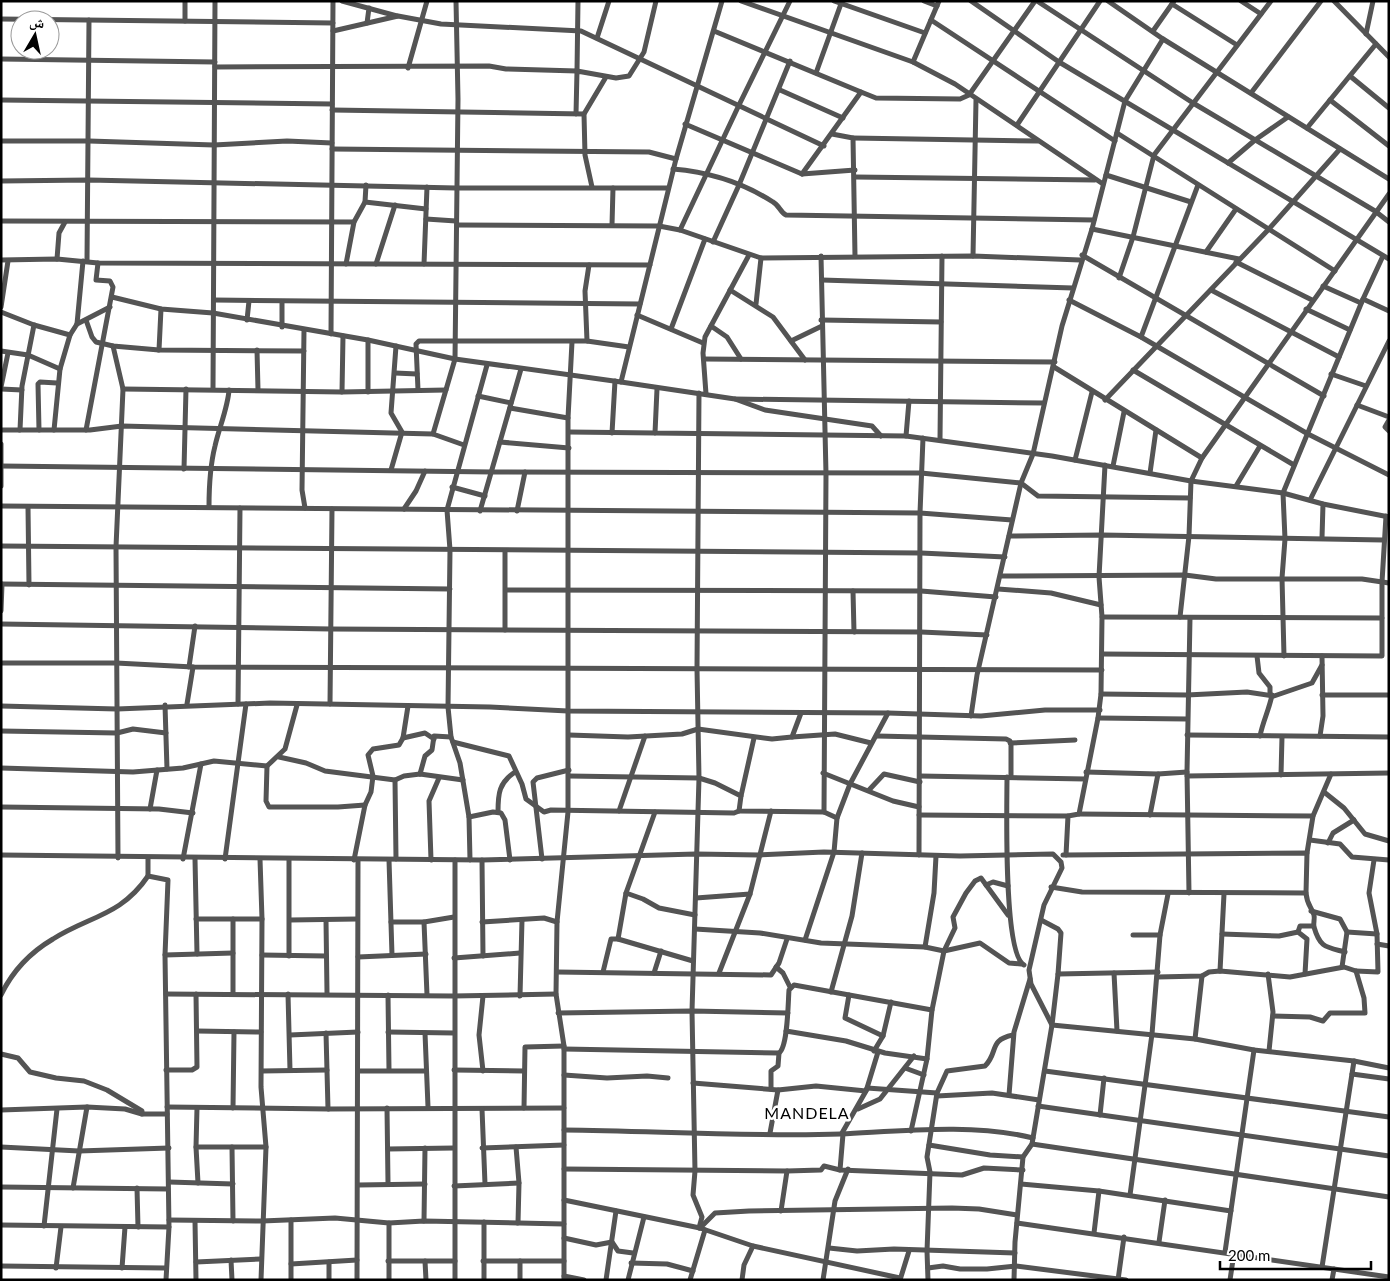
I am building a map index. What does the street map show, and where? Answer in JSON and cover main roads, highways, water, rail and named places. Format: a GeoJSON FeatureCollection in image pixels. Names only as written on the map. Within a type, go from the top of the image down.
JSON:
{"type":"FeatureCollection","features":[{"type":"Feature","properties":{"kind":"district","name":"MANDELA"},"geometry":{"type":"Point","coordinates":[807,1112]}}]}
